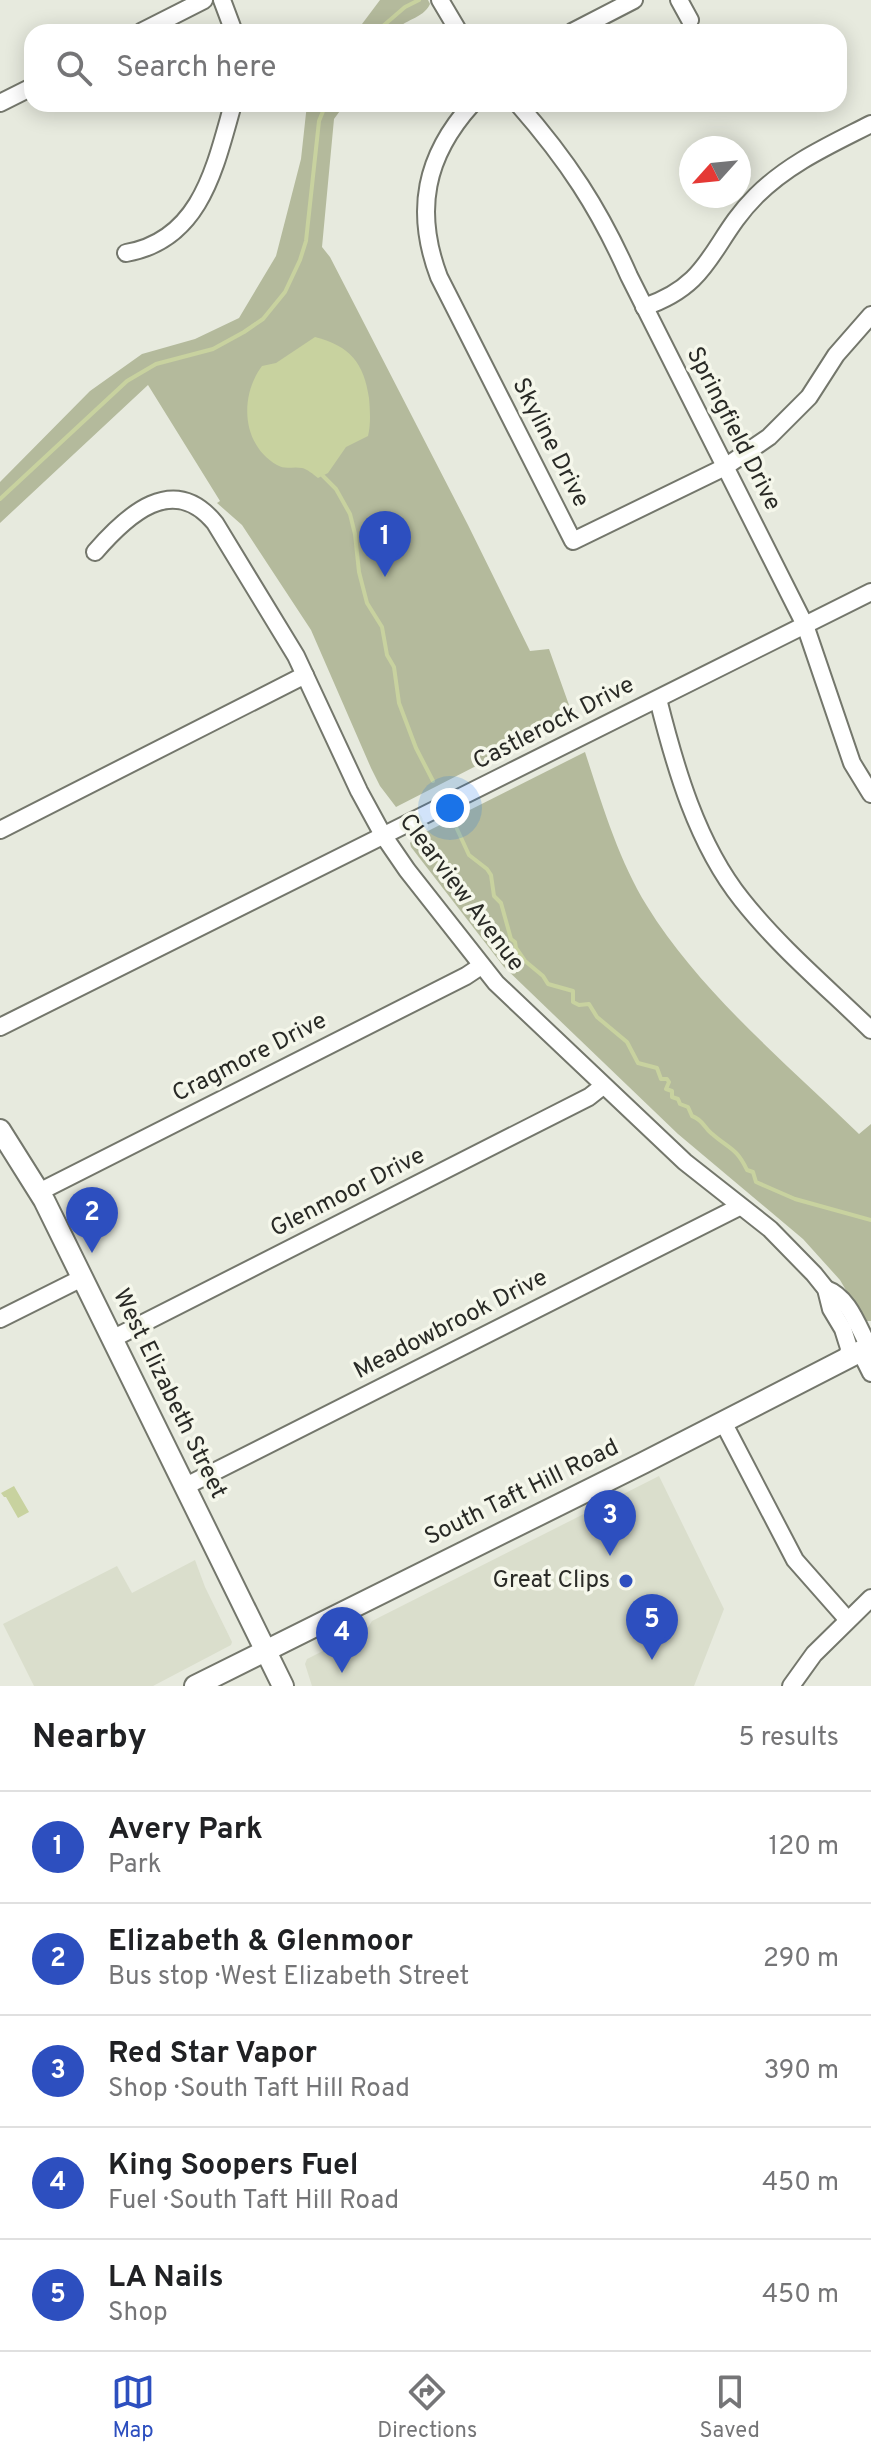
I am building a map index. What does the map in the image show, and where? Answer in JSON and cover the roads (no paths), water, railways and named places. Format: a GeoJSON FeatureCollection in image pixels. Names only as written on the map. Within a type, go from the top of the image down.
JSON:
{"type":"FeatureCollection","features":[{"type":"Feature","properties":{"kind":"main road","name":"West Elizabeth Street"},"geometry":{"type":"LineString","coordinates":[[0,1130],[39,1192],[283,1686]]}},
{"type":"Feature","properties":{"kind":"main road","name":"South Taft Hill Road"},"geometry":{"type":"LineString","coordinates":[[195,1686],[862,1350]]}},
{"type":"Feature","properties":{"kind":"street"},"geometry":{"type":"LineString","coordinates":[[157,24],[204,0]]}},
{"type":"Feature","properties":{"kind":"street"},"geometry":{"type":"LineString","coordinates":[[222,0],[231,24]]}},
{"type":"Feature","properties":{"kind":"street"},"geometry":{"type":"LineString","coordinates":[[440,0],[454,24]]}},
{"type":"Feature","properties":{"kind":"street"},"geometry":{"type":"LineString","coordinates":[[588,24],[634,0]]}},
{"type":"Feature","properties":{"kind":"street"},"geometry":{"type":"LineString","coordinates":[[679,0],[690,20]]}},
{"type":"Feature","properties":{"kind":"street"},"geometry":{"type":"LineString","coordinates":[[0,103],[24,91]]}},
{"type":"Feature","properties":{"kind":"street"},"geometry":{"type":"LineString","coordinates":[[126,253],[145,249],[163,240],[198,205],[230,112]]}},
{"type":"Feature","properties":{"kind":"street","name":"Skyline Drive"},"geometry":{"type":"LineString","coordinates":[[466,112],[448,134],[431,173],[425,212],[432,257],[439,277],[573,541],[725,467],[760,444],[809,397],[853,333],[871,315]]}},
{"type":"Feature","properties":{"kind":"street","name":"Springfield Drive"},"geometry":{"type":"LineString","coordinates":[[525,112],[548,138],[593,203],[805,625],[852,763],[871,794]]}},
{"type":"Feature","properties":{"kind":"street"},"geometry":{"type":"LineString","coordinates":[[644,307],[679,292],[699,274],[735,220],[773,180],[804,158],[871,124]]}},
{"type":"Feature","properties":{"kind":"street","name":"Clearview Avenue"},"geometry":{"type":"LineString","coordinates":[[95,552],[117,528],[155,504],[172,499],[193,503],[203,510],[215,523],[305,675],[383,835],[481,966],[685,1162],[770,1229],[826,1289],[837,1293],[850,1311],[871,1373]]}},
{"type":"Feature","properties":{"kind":"street","name":"Castlerock Drive"},"geometry":{"type":"LineString","coordinates":[[0,1027],[871,592]]}},
{"type":"Feature","properties":{"kind":"street"},"geometry":{"type":"LineString","coordinates":[[0,830],[305,675]]}},
{"type":"Feature","properties":{"kind":"street"},"geometry":{"type":"LineString","coordinates":[[658,699],[666,733],[698,825],[719,867],[760,921],[871,1030]]}},
{"type":"Feature","properties":{"kind":"street","name":"Cragmore Drive"},"geometry":{"type":"LineString","coordinates":[[39,1192],[481,966]]}},
{"type":"Feature","properties":{"kind":"street","name":"Glenmoor Drive"},"geometry":{"type":"LineString","coordinates":[[112,1339],[589,1097],[603,1086]]}},
{"type":"Feature","properties":{"kind":"street","name":"Meadowbrook Drive"},"geometry":{"type":"LineString","coordinates":[[186,1486],[739,1207]]}},
{"type":"Feature","properties":{"kind":"street"},"geometry":{"type":"LineString","coordinates":[[0,1319],[82,1278]]}},
{"type":"Feature","properties":{"kind":"street","name":"Clearview Avenue"},"geometry":{"type":"LineString","coordinates":[[826,1289],[831,1309],[847,1340],[862,1350]]}},
{"type":"Feature","properties":{"kind":"street"},"geometry":{"type":"LineString","coordinates":[[723,1422],[795,1560],[847,1619]]}},
{"type":"Feature","properties":{"kind":"street"},"geometry":{"type":"LineString","coordinates":[[791,1686],[814,1654],[871,1598]]}},
{"type":"Feature","properties":{"kind":"waterway"},"geometry":{"type":"LineString","coordinates":[[385,24],[405,7],[419,0]]}},
{"type":"Feature","properties":{"kind":"waterway"},"geometry":{"type":"LineString","coordinates":[[0,499],[127,381],[156,364],[213,349],[263,319],[285,292],[306,241],[319,121],[323,112]]}},
{"type":"Feature","properties":{"kind":"waterway"},"geometry":{"type":"LineString","coordinates":[[323,476],[336,489],[350,514],[367,603],[382,627],[387,655],[394,667],[399,703],[433,781]]}},
{"type":"Feature","properties":{"kind":"waterway"},"geometry":{"type":"LineString","coordinates":[[457,829],[469,855],[491,875],[494,896],[501,903],[511,939],[525,961],[548,984],[573,991],[573,1002],[589,1004],[597,1017],[627,1042],[638,1063],[657,1068],[661,1079],[669,1082],[666,1089],[672,1091],[672,1097],[688,1107],[692,1116],[736,1152],[747,1170],[753,1172],[756,1182],[795,1199],[871,1220]]}},
{"type":"Feature","properties":{"kind":"place","name":"Avery Park"},"geometry":{"type":"Point","coordinates":[385,577]}},
{"type":"Feature","properties":{"kind":"place","name":"Elizabeth & Glenmoor"},"geometry":{"type":"Point","coordinates":[92,1253]}},
{"type":"Feature","properties":{"kind":"place","name":"Red Star Vapor"},"geometry":{"type":"Point","coordinates":[610,1556]}},
{"type":"Feature","properties":{"kind":"place","name":"Great Clips"},"geometry":{"type":"Point","coordinates":[626,1581]}},
{"type":"Feature","properties":{"kind":"place","name":"LA Nails"},"geometry":{"type":"Point","coordinates":[652,1660]}},
{"type":"Feature","properties":{"kind":"place","name":"King Soopers Fuel"},"geometry":{"type":"Point","coordinates":[342,1673]}}]}
